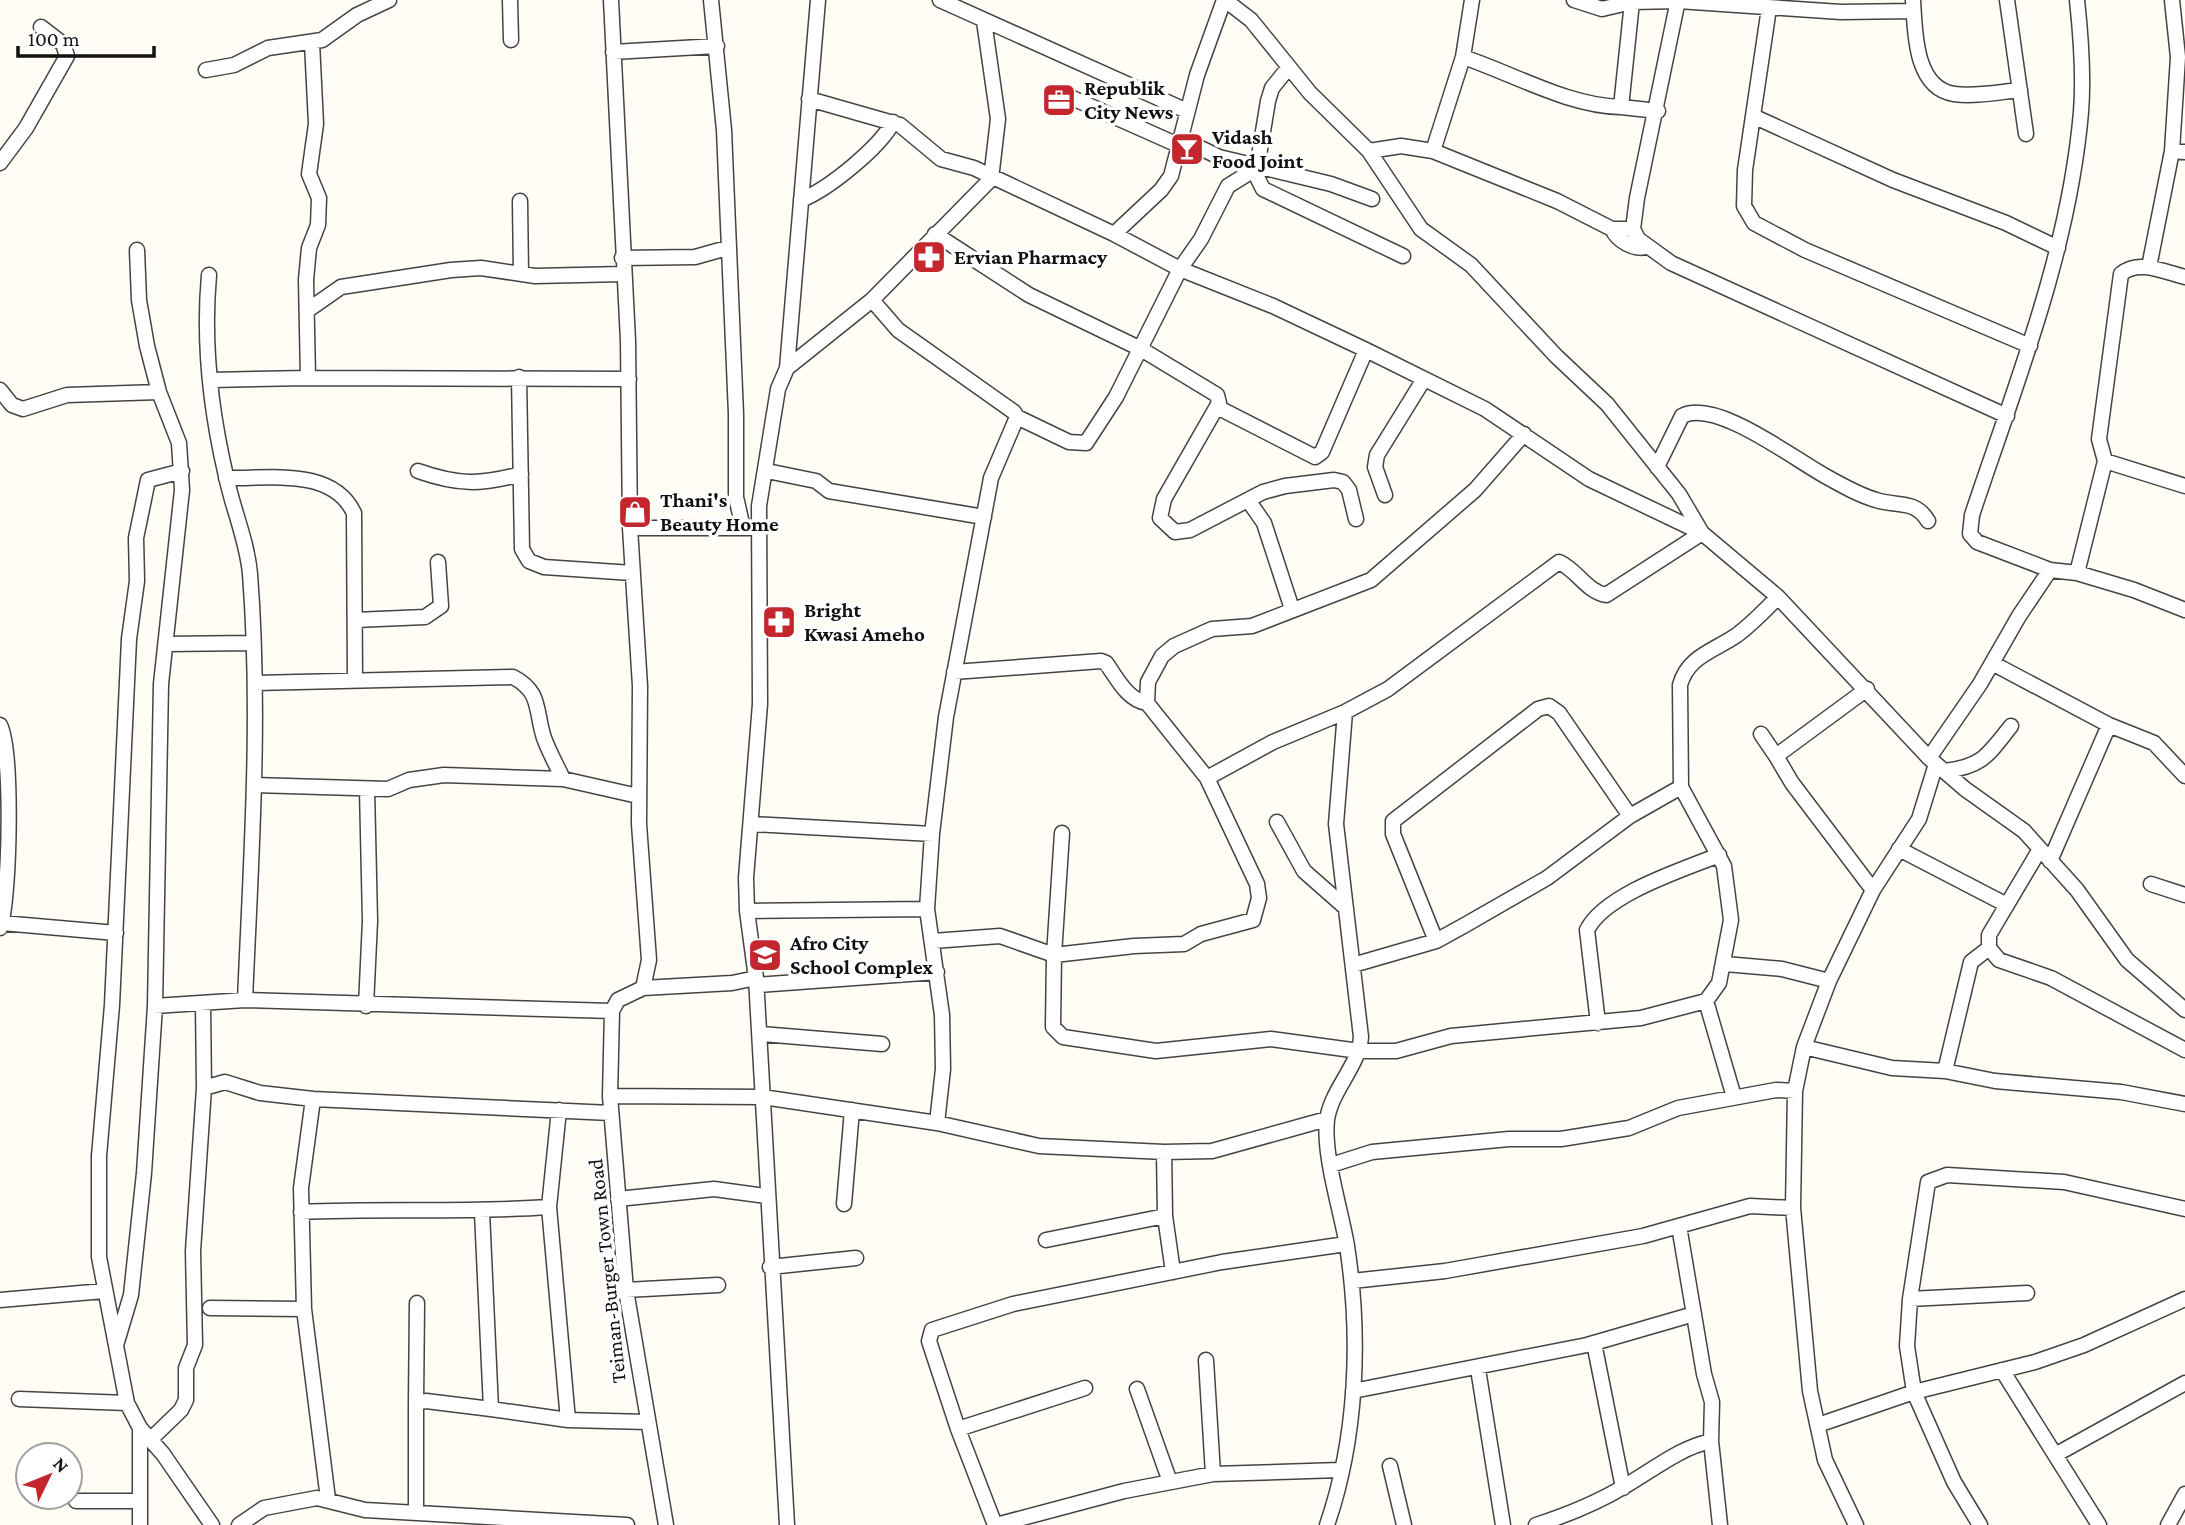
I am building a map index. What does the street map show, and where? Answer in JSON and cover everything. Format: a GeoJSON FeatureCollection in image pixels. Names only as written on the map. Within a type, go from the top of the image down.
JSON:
{"type":"FeatureCollection","features":[{"type":"Feature","properties":{"kind":"street"},"geometry":{"type":"LineString","coordinates":[[206,70],[234,65],[268,48],[312,43],[357,15],[389,0]]}},
{"type":"Feature","properties":{"kind":"street"},"geometry":{"type":"LineString","coordinates":[[510,0],[512,40]]}},
{"type":"Feature","properties":{"kind":"street"},"geometry":{"type":"LineString","coordinates":[[611,0],[629,379],[630,528],[640,687],[638,796],[642,894],[649,960],[643,988]]}},
{"type":"Feature","properties":{"kind":"street"},"geometry":{"type":"LineString","coordinates":[[711,0],[718,46],[724,130],[736,414],[736,497],[743,528]]}},
{"type":"Feature","properties":{"kind":"street"},"geometry":{"type":"LineString","coordinates":[[787,1525],[766,1196],[761,1034],[747,911],[760,704],[759,506],[767,471],[778,389],[787,368],[818,0]]}},
{"type":"Feature","properties":{"kind":"street"},"geometry":{"type":"LineString","coordinates":[[940,0],[1188,111]]}},
{"type":"Feature","properties":{"kind":"street"},"geometry":{"type":"LineString","coordinates":[[1114,234],[1166,183],[1177,163],[1179,141],[1225,0],[1251,20],[1310,93],[1369,151],[1421,229],[1471,265],[1556,356],[1607,404],[1679,494],[1702,533]]}},
{"type":"Feature","properties":{"kind":"street"},"geometry":{"type":"LineString","coordinates":[[1433,151],[1463,57],[1472,0]]}},
{"type":"Feature","properties":{"kind":"street"},"geometry":{"type":"LineString","coordinates":[[1574,0],[1602,9],[1632,2],[1678,1],[1841,12],[1913,5],[1918,54],[1927,77],[1943,91],[1955,94],[2020,90]]}},
{"type":"Feature","properties":{"kind":"street"},"geometry":{"type":"LineString","coordinates":[[2007,0],[2026,134]]}},
{"type":"Feature","properties":{"kind":"street"},"geometry":{"type":"LineString","coordinates":[[2077,0],[2081,42],[2081,111],[2058,248],[2030,346],[1972,514],[1970,534],[1976,542],[2050,570],[2077,573],[2134,590],[2185,610]]}},
{"type":"Feature","properties":{"kind":"street"},"geometry":{"type":"LineString","coordinates":[[2149,267],[2178,152],[2178,57],[2172,0]]}},
{"type":"Feature","properties":{"kind":"street"},"geometry":{"type":"LineString","coordinates":[[1678,1],[1633,229],[1646,247],[1689,273],[1741,293],[2007,416]]}},
{"type":"Feature","properties":{"kind":"street"},"geometry":{"type":"LineString","coordinates":[[1621,107],[1632,2]]}},
{"type":"Feature","properties":{"kind":"street"},"geometry":{"type":"LineString","coordinates":[[1769,8],[1744,191],[1744,206],[1754,223],[1805,250],[2030,346]]}},
{"type":"Feature","properties":{"kind":"street"},"geometry":{"type":"LineString","coordinates":[[787,368],[872,300],[991,179],[998,119],[984,21]]}},
{"type":"Feature","properties":{"kind":"street"},"geometry":{"type":"LineString","coordinates":[[0,163],[26,128],[68,56],[64,44],[41,27]]}},
{"type":"Feature","properties":{"kind":"street"},"geometry":{"type":"LineString","coordinates":[[308,378],[309,310],[306,280],[309,248],[318,225],[319,198],[309,174],[316,124],[312,43]]}},
{"type":"Feature","properties":{"kind":"street"},"geometry":{"type":"LineString","coordinates":[[613,52],[718,46]]}},
{"type":"Feature","properties":{"kind":"street"},"geometry":{"type":"LineString","coordinates":[[1463,57],[1507,72],[1580,103],[1658,111]]}},
{"type":"Feature","properties":{"kind":"street"},"geometry":{"type":"LineString","coordinates":[[1289,67],[1272,88],[1268,101],[1256,177],[1263,189],[1404,256]]}},
{"type":"Feature","properties":{"kind":"street"},"geometry":{"type":"LineString","coordinates":[[1061,93],[1219,156],[1257,168],[1331,184],[1372,199]]}},
{"type":"Feature","properties":{"kind":"street"},"geometry":{"type":"LineString","coordinates":[[809,99],[893,122],[941,159],[964,164],[991,179],[1114,234],[1180,269],[1273,306],[1366,350],[1524,433],[1589,479],[1702,533],[1778,597],[1937,765],[2024,831],[2077,890],[2127,960],[2185,1010]]}},
{"type":"Feature","properties":{"kind":"street"},"geometry":{"type":"LineString","coordinates":[[1755,117],[1892,180],[2006,223],[2058,248]]}},
{"type":"Feature","properties":{"kind":"street"},"geometry":{"type":"LineString","coordinates":[[802,200],[819,193],[836,180],[871,146],[883,139],[893,122]]}},
{"type":"Feature","properties":{"kind":"street"},"geometry":{"type":"LineString","coordinates":[[1369,151],[1401,146],[1433,151],[1557,201],[1612,229],[1625,243],[1640,248],[1646,247]]}},
{"type":"Feature","properties":{"kind":"street"},"geometry":{"type":"LineString","coordinates":[[872,300],[898,330],[1014,412],[1017,417],[1069,442],[1086,443],[1116,397],[1180,269],[1200,239],[1228,186],[1257,168]]}},
{"type":"Feature","properties":{"kind":"street"},"geometry":{"type":"LineString","coordinates":[[520,201],[521,274]]}},
{"type":"Feature","properties":{"kind":"street"},"geometry":{"type":"LineString","coordinates":[[1612,229],[1633,229]]}},
{"type":"Feature","properties":{"kind":"street"},"geometry":{"type":"LineString","coordinates":[[934,234],[1029,295],[1140,349],[1217,395],[1217,407],[1164,499],[1160,518],[1175,532],[1190,530],[1248,500],[1285,486],[1334,480],[1343,482],[1349,490],[1356,519]]}},
{"type":"Feature","properties":{"kind":"street"},"geometry":{"type":"LineString","coordinates":[[622,258],[695,257],[727,247]]}},
{"type":"Feature","properties":{"kind":"street"},"geometry":{"type":"LineString","coordinates":[[117,1343],[131,1295],[144,1172],[155,1006],[161,684],[182,490],[179,443],[159,391],[139,300],[137,250]]}},
{"type":"Feature","properties":{"kind":"street"},"geometry":{"type":"LineString","coordinates":[[2077,573],[2105,461],[2099,439],[2117,285],[2121,274],[2129,267],[2149,267],[2185,277]]}},
{"type":"Feature","properties":{"kind":"street"},"geometry":{"type":"LineString","coordinates":[[309,310],[349,284],[451,270],[481,268],[521,274],[623,274]]}},
{"type":"Feature","properties":{"kind":"street"},"geometry":{"type":"LineString","coordinates":[[209,275],[211,380],[226,478],[244,535],[250,573],[255,684],[254,785],[245,1000]]}},
{"type":"Feature","properties":{"kind":"street"},"geometry":{"type":"LineString","coordinates":[[1217,407],[1315,457],[1322,452],[1366,350]]}},
{"type":"Feature","properties":{"kind":"street"},"geometry":{"type":"LineString","coordinates":[[211,380],[519,377],[629,379]]}},
{"type":"Feature","properties":{"kind":"street"},"geometry":{"type":"LineString","coordinates":[[519,377],[522,549],[529,561],[544,567],[632,573]]}},
{"type":"Feature","properties":{"kind":"street"},"geometry":{"type":"LineString","coordinates":[[1385,495],[1374,467],[1377,455],[1424,379]]}},
{"type":"Feature","properties":{"kind":"street"},"geometry":{"type":"LineString","coordinates":[[0,390],[12,405],[23,409],[67,396],[159,391]]}},
{"type":"Feature","properties":{"kind":"street"},"geometry":{"type":"LineString","coordinates":[[1657,467],[1682,416],[1689,412],[1705,413],[1728,418],[1847,489],[1879,501],[1910,505],[1922,510],[1928,521]]}},
{"type":"Feature","properties":{"kind":"street"},"geometry":{"type":"LineString","coordinates":[[937,1123],[943,1069],[937,972],[927,909],[932,834],[954,672],[984,517],[996,461],[1017,417]]}},
{"type":"Feature","properties":{"kind":"street"},"geometry":{"type":"LineString","coordinates":[[933,941],[1000,936],[1054,955],[1184,944],[1201,934],[1252,920],[1259,898],[1256,884],[1207,778],[1147,703],[1148,682],[1162,656],[1174,646],[1212,629],[1238,630],[1371,580],[1475,490],[1524,433]]}},
{"type":"Feature","properties":{"kind":"street"},"geometry":{"type":"LineString","coordinates":[[2105,461],[2185,486]]}},
{"type":"Feature","properties":{"kind":"street"},"geometry":{"type":"LineString","coordinates":[[182,471],[148,480],[144,489],[144,510],[136,538],[137,581],[129,639],[116,933],[99,1156],[99,1256],[127,1403],[140,1428],[151,1439],[212,1525]]}},
{"type":"Feature","properties":{"kind":"street"},"geometry":{"type":"LineString","coordinates":[[418,471],[466,484],[521,474]]}},
{"type":"Feature","properties":{"kind":"street"},"geometry":{"type":"LineString","coordinates":[[767,471],[816,481],[829,491],[984,517]]}},
{"type":"Feature","properties":{"kind":"street"},"geometry":{"type":"LineString","coordinates":[[164,476],[182,490]]}},
{"type":"Feature","properties":{"kind":"street"},"geometry":{"type":"LineString","coordinates":[[226,478],[312,480],[333,487],[347,499],[354,513],[355,681]]}},
{"type":"Feature","properties":{"kind":"street"},"geometry":{"type":"LineString","coordinates":[[1248,500],[1264,523],[1293,609]]}},
{"type":"Feature","properties":{"kind":"street"},"geometry":{"type":"LineString","coordinates":[[630,528],[759,528]]}},
{"type":"Feature","properties":{"kind":"street"},"geometry":{"type":"LineString","coordinates":[[1207,778],[1308,725],[1345,712],[1388,689],[1559,562],[1569,566],[1595,593],[1606,595],[1702,533]]}},
{"type":"Feature","properties":{"kind":"street"},"geometry":{"type":"LineString","coordinates":[[355,620],[425,618],[435,613],[441,606],[438,562]]}},
{"type":"Feature","properties":{"kind":"street"},"geometry":{"type":"LineString","coordinates":[[1856,1525],[1825,1460],[1804,1342],[1793,1208],[1794,1091],[1804,1047],[1829,981],[1873,890],[1919,819],[1937,765],[1992,663],[2050,570]]}},
{"type":"Feature","properties":{"kind":"street"},"geometry":{"type":"LineString","coordinates":[[1062,833],[1054,955],[1053,1027],[1063,1037],[1156,1051],[1271,1039],[1359,1051],[1396,1051],[1470,1033],[1641,1018],[1706,1001],[1720,983],[1731,920],[1726,874],[1719,855],[1681,787],[1678,740],[1680,685],[1684,671],[1693,661],[1738,634],[1778,597]]}},
{"type":"Feature","properties":{"kind":"street"},"geometry":{"type":"LineString","coordinates":[[166,644],[253,643]]}},
{"type":"Feature","properties":{"kind":"street"},"geometry":{"type":"LineString","coordinates":[[954,672],[1101,661],[1106,663],[1126,691],[1139,702],[1147,703]]}},
{"type":"Feature","properties":{"kind":"street"},"geometry":{"type":"LineString","coordinates":[[1992,663],[2109,725],[2154,743],[2185,776]]}},
{"type":"Feature","properties":{"kind":"street"},"geometry":{"type":"LineString","coordinates":[[255,684],[513,677],[528,685],[535,697],[544,740],[563,779]]}},
{"type":"Feature","properties":{"kind":"street"},"geometry":{"type":"LineString","coordinates":[[1776,756],[1867,689]]}},
{"type":"Feature","properties":{"kind":"street"},"geometry":{"type":"LineString","coordinates":[[1436,941],[1393,834],[1393,821],[1538,709],[1549,706],[1559,713],[1630,816]]}},
{"type":"Feature","properties":{"kind":"street"},"geometry":{"type":"LineString","coordinates":[[1327,1525],[1340,1470],[1353,1391],[1352,1281],[1331,1165],[1327,1119],[1340,1084],[1359,1051],[1361,1037],[1336,824],[1345,712]]}},
{"type":"Feature","properties":{"kind":"street"},"geometry":{"type":"LineString","coordinates":[[0,725],[6,745],[1,925],[116,933]]}},
{"type":"Feature","properties":{"kind":"street"},"geometry":{"type":"LineString","coordinates":[[2109,725],[2045,855],[2007,905],[1989,935],[1989,948],[1999,960],[2051,978],[2185,1050]]}},
{"type":"Feature","properties":{"kind":"street"},"geometry":{"type":"LineString","coordinates":[[1937,765],[1969,768],[1982,762],[2011,726]]}},
{"type":"Feature","properties":{"kind":"street"},"geometry":{"type":"LineString","coordinates":[[1761,734],[1792,783],[1873,890]]}},
{"type":"Feature","properties":{"kind":"street"},"geometry":{"type":"LineString","coordinates":[[254,785],[388,789],[409,780],[444,775],[563,779],[638,796]]}},
{"type":"Feature","properties":{"kind":"street"},"geometry":{"type":"LineString","coordinates":[[1353,965],[1436,941],[1547,878],[1630,816],[1681,787]]}},
{"type":"Feature","properties":{"kind":"street"},"geometry":{"type":"LineString","coordinates":[[366,1006],[369,921],[367,789]]}},
{"type":"Feature","properties":{"kind":"street"},"geometry":{"type":"LineString","coordinates":[[1277,822],[1304,871],[1346,908]]}},
{"type":"Feature","properties":{"kind":"street"},"geometry":{"type":"LineString","coordinates":[[751,824],[932,834]]}},
{"type":"Feature","properties":{"kind":"street"},"geometry":{"type":"LineString","coordinates":[[1899,849],[2007,905]]}},
{"type":"Feature","properties":{"kind":"street"},"geometry":{"type":"LineString","coordinates":[[1598,1023],[1587,930],[1592,919],[1638,890],[1719,855]]}},
{"type":"Feature","properties":{"kind":"street"},"geometry":{"type":"LineString","coordinates":[[2151,884],[2185,895]]}},
{"type":"Feature","properties":{"kind":"street"},"geometry":{"type":"LineString","coordinates":[[747,911],[927,909]]}},
{"type":"Feature","properties":{"kind":"street"},"geometry":{"type":"LineString","coordinates":[[1945,1071],[1971,962],[1989,948]]}},
{"type":"Feature","properties":{"kind":"street"},"geometry":{"type":"LineString","coordinates":[[1725,964],[1782,969],[1829,981]]}},
{"type":"Feature","properties":{"kind":"street"},"geometry":{"type":"LineString","coordinates":[[155,1006],[245,1000],[366,1006],[612,1011],[618,1000],[643,988],[937,972]]}},
{"type":"Feature","properties":{"kind":"street"},"geometry":{"type":"LineString","coordinates":[[1706,1001],[1734,1097]]}},
{"type":"Feature","properties":{"kind":"street"},"geometry":{"type":"LineString","coordinates":[[151,1439],[181,1410],[186,1400],[186,1368],[195,1345],[193,1251],[204,1088],[203,1004]]}},
{"type":"Feature","properties":{"kind":"street","name":"Teiman-Burger Town Road"},"geometry":{"type":"LineString","coordinates":[[612,1011],[610,1096],[626,1290],[666,1525]]}},
{"type":"Feature","properties":{"kind":"street"},"geometry":{"type":"LineString","coordinates":[[761,1034],[882,1044]]}},
{"type":"Feature","properties":{"kind":"street"},"geometry":{"type":"LineString","coordinates":[[1804,1047],[1892,1068],[1945,1071],[1995,1081],[2121,1092],[2185,1104]]}},
{"type":"Feature","properties":{"kind":"street"},"geometry":{"type":"LineString","coordinates":[[204,1088],[225,1082],[260,1093],[313,1099],[611,1114]]}},
{"type":"Feature","properties":{"kind":"street"},"geometry":{"type":"LineString","coordinates":[[1331,1165],[1372,1152],[1509,1139],[1561,1139],[1629,1128],[1678,1108],[1776,1090],[1794,1091]]}},
{"type":"Feature","properties":{"kind":"street"},"geometry":{"type":"LineString","coordinates":[[610,1096],[762,1097],[937,1123],[1039,1146],[1164,1152],[1212,1151],[1327,1119]]}},
{"type":"Feature","properties":{"kind":"street"},"geometry":{"type":"LineString","coordinates":[[313,1099],[303,1154],[301,1212],[304,1309],[328,1499]]}},
{"type":"Feature","properties":{"kind":"street"},"geometry":{"type":"LineString","coordinates":[[559,1110],[549,1207],[568,1420]]}},
{"type":"Feature","properties":{"kind":"street"},"geometry":{"type":"LineString","coordinates":[[844,1204],[852,1110]]}},
{"type":"Feature","properties":{"kind":"street"},"geometry":{"type":"LineString","coordinates":[[1164,1152],[1165,1216],[1173,1272]]}},
{"type":"Feature","properties":{"kind":"street"},"geometry":{"type":"LineString","coordinates":[[1980,1525],[1954,1482],[1914,1392],[1907,1346],[1910,1299],[1928,1182],[1935,1177],[1947,1175],[2064,1182],[2185,1209]]}},
{"type":"Feature","properties":{"kind":"street"},"geometry":{"type":"LineString","coordinates":[[618,1199],[714,1189],[766,1196]]}},
{"type":"Feature","properties":{"kind":"street"},"geometry":{"type":"LineString","coordinates":[[1352,1281],[1445,1272],[1643,1236],[1750,1206],[1793,1208]]}},
{"type":"Feature","properties":{"kind":"street"},"geometry":{"type":"LineString","coordinates":[[301,1212],[447,1209],[482,1212],[549,1207]]}},
{"type":"Feature","properties":{"kind":"street"},"geometry":{"type":"LineString","coordinates":[[482,1212],[491,1409]]}},
{"type":"Feature","properties":{"kind":"street"},"geometry":{"type":"LineString","coordinates":[[1046,1240],[1165,1216]]}},
{"type":"Feature","properties":{"kind":"street"},"geometry":{"type":"LineString","coordinates":[[1679,1226],[1704,1374],[1712,1402],[1711,1441],[1720,1525]]}},
{"type":"Feature","properties":{"kind":"street"},"geometry":{"type":"LineString","coordinates":[[1340,1470],[1213,1474],[1124,1491],[995,1525],[958,1429],[929,1341],[937,1326],[1013,1304],[1173,1272],[1346,1244]]}},
{"type":"Feature","properties":{"kind":"street"},"geometry":{"type":"LineString","coordinates":[[771,1268],[856,1258]]}},
{"type":"Feature","properties":{"kind":"street"},"geometry":{"type":"LineString","coordinates":[[626,1290],[718,1285]]}},
{"type":"Feature","properties":{"kind":"street"},"geometry":{"type":"LineString","coordinates":[[0,1300],[104,1291]]}},
{"type":"Feature","properties":{"kind":"street"},"geometry":{"type":"LineString","coordinates":[[1910,1299],[2027,1293]]}},
{"type":"Feature","properties":{"kind":"street"},"geometry":{"type":"LineString","coordinates":[[1818,1425],[1914,1392],[2002,1370],[2084,1345],[2185,1299]]}},
{"type":"Feature","properties":{"kind":"street"},"geometry":{"type":"LineString","coordinates":[[416,1513],[417,1303]]}},
{"type":"Feature","properties":{"kind":"street"},"geometry":{"type":"LineString","coordinates":[[210,1308],[304,1309]]}},
{"type":"Feature","properties":{"kind":"street"},"geometry":{"type":"LineString","coordinates":[[1353,1391],[1594,1343],[1694,1314]]}},
{"type":"Feature","properties":{"kind":"street"},"geometry":{"type":"LineString","coordinates":[[1594,1343],[1623,1488]]}},
{"type":"Feature","properties":{"kind":"street"},"geometry":{"type":"LineString","coordinates":[[1206,1360],[1213,1474]]}},
{"type":"Feature","properties":{"kind":"street"},"geometry":{"type":"LineString","coordinates":[[1478,1368],[1503,1525]]}},
{"type":"Feature","properties":{"kind":"street"},"geometry":{"type":"LineString","coordinates":[[2002,1370],[2099,1525]]}},
{"type":"Feature","properties":{"kind":"street"},"geometry":{"type":"LineString","coordinates":[[2055,1455],[2185,1383]]}},
{"type":"Feature","properties":{"kind":"street"},"geometry":{"type":"LineString","coordinates":[[958,1429],[1085,1388]]}},
{"type":"Feature","properties":{"kind":"street"},"geometry":{"type":"LineString","coordinates":[[1137,1389],[1170,1482]]}},
{"type":"Feature","properties":{"kind":"street"},"geometry":{"type":"LineString","coordinates":[[19,1399],[127,1403]]}},
{"type":"Feature","properties":{"kind":"street"},"geometry":{"type":"LineString","coordinates":[[416,1403],[425,1401],[568,1420],[648,1422]]}},
{"type":"Feature","properties":{"kind":"street"},"geometry":{"type":"LineString","coordinates":[[140,1428],[140,1525]]}},
{"type":"Feature","properties":{"kind":"street"},"geometry":{"type":"LineString","coordinates":[[1536,1525],[1577,1511],[1623,1488],[1684,1449],[1711,1441]]}},
{"type":"Feature","properties":{"kind":"street"},"geometry":{"type":"LineString","coordinates":[[1390,1466],[1404,1525]]}},
{"type":"Feature","properties":{"kind":"street"},"geometry":{"type":"LineString","coordinates":[[2168,1525],[2185,1494]]}},
{"type":"Feature","properties":{"kind":"street"},"geometry":{"type":"LineString","coordinates":[[239,1525],[264,1508],[298,1500],[328,1499],[365,1510],[627,1525]]}},
{"type":"Feature","properties":{"kind":"street"},"geometry":{"type":"LineString","coordinates":[[84,1501],[140,1501]]}},
{"type":"Feature","properties":{"kind":"place","name":"Republik City News"},"geometry":{"type":"Point","coordinates":[1059,100]}},
{"type":"Feature","properties":{"kind":"place","name":"Vidash Food Joint"},"geometry":{"type":"Point","coordinates":[1187,149]}},
{"type":"Feature","properties":{"kind":"place","name":"Ervian Pharmacy"},"geometry":{"type":"Point","coordinates":[929,257]}},
{"type":"Feature","properties":{"kind":"place","name":"Thani's Beauty Home"},"geometry":{"type":"Point","coordinates":[635,512]}},
{"type":"Feature","properties":{"kind":"place","name":"Bright Kwasi Ameho"},"geometry":{"type":"Point","coordinates":[779,622]}},
{"type":"Feature","properties":{"kind":"place","name":"Afro City School Complex"},"geometry":{"type":"Point","coordinates":[765,955]}}]}
